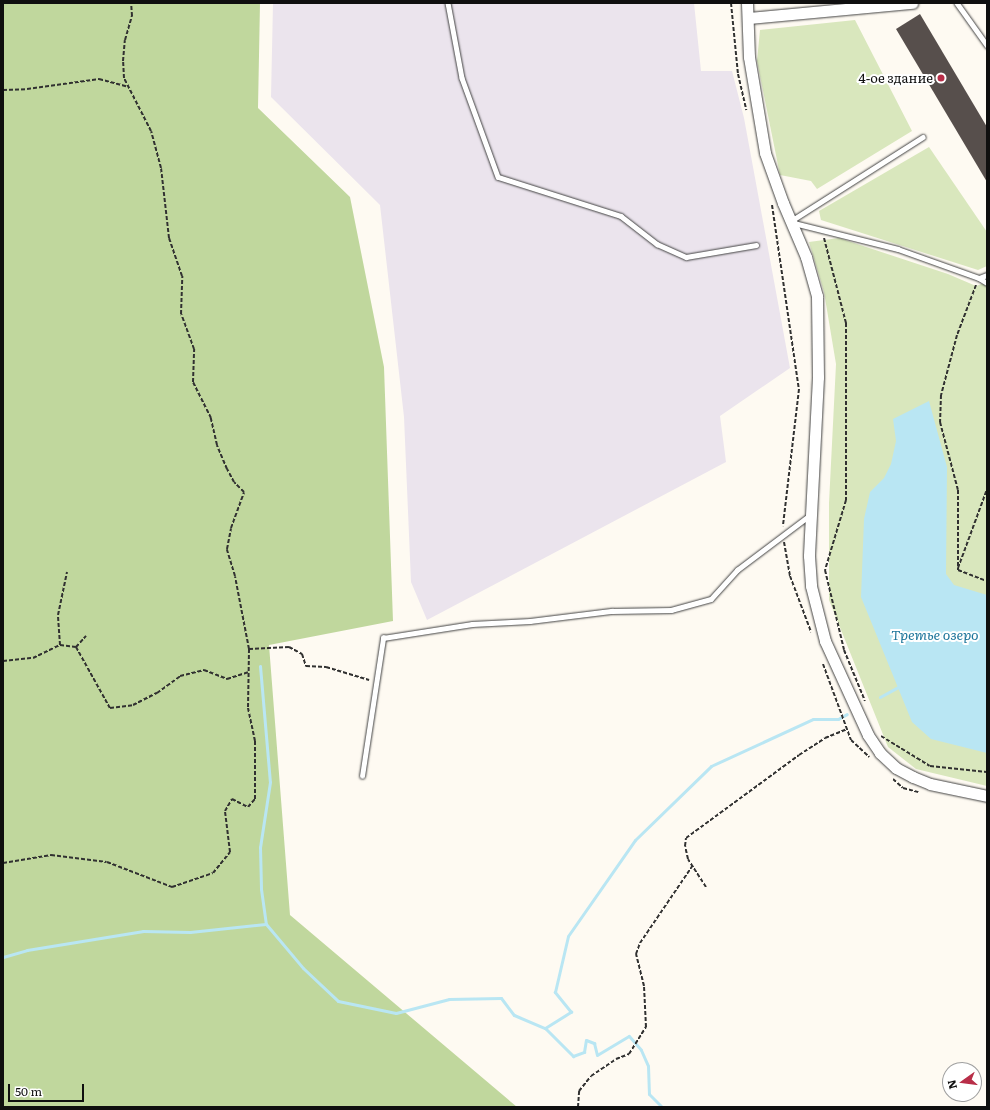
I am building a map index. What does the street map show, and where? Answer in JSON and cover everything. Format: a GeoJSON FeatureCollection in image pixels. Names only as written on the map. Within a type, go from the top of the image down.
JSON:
{"type":"FeatureCollection","features":[{"type":"Feature","properties":{"kind":"street"},"geometry":{"type":"LineString","coordinates":[[747,3],[749,18],[749,57],[765,153],[790,222],[806,257],[816,296],[818,377],[809,556],[811,586],[825,641],[868,735],[880,753],[896,768],[912,777],[930,784],[987,796]]}},
{"type":"Feature","properties":{"kind":"street"},"geometry":{"type":"LineString","coordinates":[[749,18],[912,3]]}},
{"type":"Feature","properties":{"kind":"lane"},"geometry":{"type":"LineString","coordinates":[[448,3],[462,78],[498,177],[621,216],[657,244],[686,257],[756,245]]}},
{"type":"Feature","properties":{"kind":"lane"},"geometry":{"type":"LineString","coordinates":[[957,3],[987,45]]}},
{"type":"Feature","properties":{"kind":"lane"},"geometry":{"type":"LineString","coordinates":[[790,222],[922,137]]}},
{"type":"Feature","properties":{"kind":"lane"},"geometry":{"type":"LineString","coordinates":[[790,222],[898,249],[979,278],[987,283]]}},
{"type":"Feature","properties":{"kind":"lane"},"geometry":{"type":"LineString","coordinates":[[979,278],[987,275]]}},
{"type":"Feature","properties":{"kind":"lane"},"geometry":{"type":"LineString","coordinates":[[362,776],[383,638],[472,624],[530,621],[612,611],[671,610],[711,599],[737,570],[782,534],[811,514]]}},
{"type":"Feature","properties":{"kind":"path"},"geometry":{"type":"LineString","coordinates":[[3,863],[51,855],[107,862],[172,887],[213,873],[230,852],[225,811],[232,800],[248,807],[255,799],[255,741],[248,707],[249,649],[236,576],[227,549],[231,528],[244,492],[234,482],[227,469],[217,445],[211,418],[193,382],[194,349],[182,314],[182,276],[170,238],[161,168],[151,131],[126,86],[123,61],[125,40],[132,16],[131,3]]}},
{"type":"Feature","properties":{"kind":"path"},"geometry":{"type":"LineString","coordinates":[[731,3],[738,74],[748,117]]}},
{"type":"Feature","properties":{"kind":"path"},"geometry":{"type":"LineString","coordinates":[[3,90],[27,89],[99,79],[126,86]]}},
{"type":"Feature","properties":{"kind":"path"},"geometry":{"type":"LineString","coordinates":[[771,203],[799,389]]}},
{"type":"Feature","properties":{"kind":"path"},"geometry":{"type":"LineString","coordinates":[[822,229],[846,322],[846,500],[825,570],[844,650],[868,706]]}},
{"type":"Feature","properties":{"kind":"path"},"geometry":{"type":"LineString","coordinates":[[958,570],[958,490],[940,422],[941,395],[957,335],[979,278]]}},
{"type":"Feature","properties":{"kind":"path"},"geometry":{"type":"LineString","coordinates":[[958,570],[987,488]]}},
{"type":"Feature","properties":{"kind":"path"},"geometry":{"type":"LineString","coordinates":[[958,570],[987,581]]}},
{"type":"Feature","properties":{"kind":"path"},"geometry":{"type":"LineString","coordinates":[[60,645],[58,615],[67,572]]}},
{"type":"Feature","properties":{"kind":"path"},"geometry":{"type":"LineString","coordinates":[[76,647],[86,636]]}},
{"type":"Feature","properties":{"kind":"path"},"geometry":{"type":"LineString","coordinates":[[3,661],[33,658],[60,645],[76,647]]}},
{"type":"Feature","properties":{"kind":"path"},"geometry":{"type":"LineString","coordinates":[[76,647],[110,708],[133,705],[157,693],[180,676],[204,670],[227,679],[248,672]]}},
{"type":"Feature","properties":{"kind":"path"},"geometry":{"type":"LineString","coordinates":[[249,649],[289,647],[302,654],[306,666],[326,667],[376,682]]}},
{"type":"Feature","properties":{"kind":"path"},"geometry":{"type":"LineString","coordinates":[[839,706],[846,725]]}},
{"type":"Feature","properties":{"kind":"path"},"geometry":{"type":"LineString","coordinates":[[706,887],[692,865],[685,846],[686,838],[799,755],[825,738],[847,729]]}},
{"type":"Feature","properties":{"kind":"path"},"geometry":{"type":"LineString","coordinates":[[879,735],[930,766],[987,772]]}},
{"type":"Feature","properties":{"kind":"path"},"geometry":{"type":"LineString","coordinates":[[578,1107],[579,1091],[591,1076],[616,1059],[629,1054],[646,1027],[646,1005],[636,954],[640,943],[692,865]]}},
{"type":"Feature","properties":{"kind":"shaded area"},"geometry":{"type":"Polygon","coordinates":[[[273,3],[694,3],[701,71],[732,71],[744,118],[790,368],[720,416],[726,462],[427,620],[411,582],[404,417],[380,205],[271,97],[273,3]]]}},
{"type":"Feature","properties":{"kind":"green space"},"geometry":{"type":"Polygon","coordinates":[[[3,3],[260,3],[258,108],[350,197],[384,367],[393,621],[269,645],[290,915],[517,1107],[3,1107],[3,3]]]}},
{"type":"Feature","properties":{"kind":"green space"},"geometry":{"type":"Polygon","coordinates":[[[855,20],[912,131],[817,189],[811,181],[780,175],[757,61],[760,30],[855,20]]]}},
{"type":"Feature","properties":{"kind":"green space"},"geometry":{"type":"Polygon","coordinates":[[[929,147],[987,232],[987,266],[978,270],[821,220],[819,211],[929,147]]]}},
{"type":"Feature","properties":{"kind":"green space"},"geometry":{"type":"Polygon","coordinates":[[[839,238],[948,274],[976,286],[987,282],[987,786],[916,769],[888,747],[829,600],[829,503],[836,364],[824,292],[809,242],[839,238]]]}},
{"type":"Feature","properties":{"kind":"water","name":"Третье озеро"},"geometry":{"type":"Polygon","coordinates":[[[929,401],[947,467],[946,574],[954,585],[987,595],[987,753],[931,739],[912,722],[861,597],[864,519],[870,492],[884,478],[891,464],[896,441],[893,419],[929,401]]]}},
{"type":"Feature","properties":{"kind":"building","name":"4-ое здание"},"geometry":{"type":"Polygon","coordinates":[[[920,14],[987,127],[987,182],[896,29],[920,14]]]}},
{"type":"Feature","properties":{"kind":"waterway"},"geometry":{"type":"LineString","coordinates":[[260,666],[270,782],[260,847],[261,889],[266,924]]}},
{"type":"Feature","properties":{"kind":"waterway"},"geometry":{"type":"LineString","coordinates":[[880,697],[898,687]]}},
{"type":"Feature","properties":{"kind":"waterway"},"geometry":{"type":"LineString","coordinates":[[3,957],[27,950],[143,931],[190,932],[266,924],[303,968],[338,1001],[396,1013],[449,999],[501,998],[514,1015],[545,1028],[571,1012],[555,992],[568,936],[635,840],[711,766],[813,719],[838,719],[847,714]]}},
{"type":"Feature","properties":{"kind":"waterway"},"geometry":{"type":"LineString","coordinates":[[545,1028],[573,1056],[584,1052],[586,1040],[594,1043],[597,1055],[629,1036],[641,1050],[648,1066],[649,1094],[662,1107]]}},
{"type":"Feature","properties":{"kind":"place","name":"4-ое здание"},"geometry":{"type":"Point","coordinates":[941,78]}}]}
